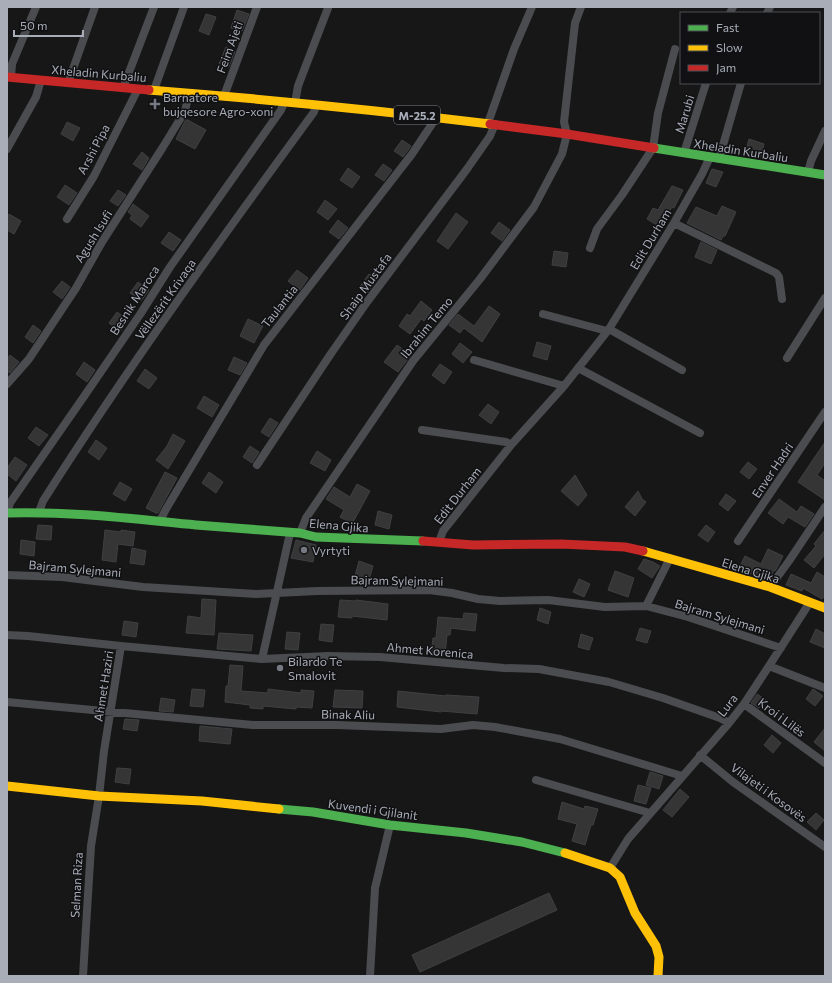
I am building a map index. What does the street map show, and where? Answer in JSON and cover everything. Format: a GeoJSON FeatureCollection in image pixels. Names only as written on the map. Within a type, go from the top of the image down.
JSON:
{"type":"FeatureCollection","features":[{"type":"Feature","properties":{"kind":"street"},"geometry":{"type":"LineString","coordinates":[[9,77],[12,64],[36,7]]}},
{"type":"Feature","properties":{"kind":"street"},"geometry":{"type":"LineString","coordinates":[[68,83],[95,7]]}},
{"type":"Feature","properties":{"kind":"street"},"geometry":{"type":"LineString","coordinates":[[123,88],[154,7]]}},
{"type":"Feature","properties":{"kind":"street","name":"Xheladin Kurbaliu"},"geometry":{"type":"LineString","coordinates":[[154,90],[184,7]]}},
{"type":"Feature","properties":{"kind":"street","name":"Feim Ajeti"},"geometry":{"type":"LineString","coordinates":[[224,96],[257,7]]}},
{"type":"Feature","properties":{"kind":"street"},"geometry":{"type":"LineString","coordinates":[[491,124],[514,49],[532,7]]}},
{"type":"Feature","properties":{"kind":"street"},"geometry":{"type":"LineString","coordinates":[[567,134],[564,122],[575,23],[581,7]]}},
{"type":"Feature","properties":{"kind":"street"},"geometry":{"type":"LineString","coordinates":[[295,103],[298,86],[328,8]]}},
{"type":"Feature","properties":{"kind":"street"},"geometry":{"type":"LineString","coordinates":[[590,248],[597,229],[653,148],[658,113],[675,49]]}},
{"type":"Feature","properties":{"kind":"street","name":"Xheladin Kurbaliu"},"geometry":{"type":"LineString","coordinates":[[9,77],[435,116],[567,134],[825,175]]}},
{"type":"Feature","properties":{"kind":"street","name":"Xheladin Kurbaliu"},"geometry":{"type":"LineString","coordinates":[[7,149],[36,97],[41,80]]}},
{"type":"Feature","properties":{"kind":"street","name":"Marubi"},"geometry":{"type":"LineString","coordinates":[[684,153],[706,84]]}},
{"type":"Feature","properties":{"kind":"street","name":"Edit Durham"},"geometry":{"type":"LineString","coordinates":[[439,542],[442,531],[511,444],[564,386],[608,330],[674,223],[702,174],[715,158],[741,84]]}},
{"type":"Feature","properties":{"kind":"street","name":"Arshi Pipa"},"geometry":{"type":"LineString","coordinates":[[67,219],[94,176],[138,89]]}},
{"type":"Feature","properties":{"kind":"street","name":"Agush Isufi"},"geometry":{"type":"LineString","coordinates":[[7,384],[29,360],[76,288],[102,242],[164,147],[184,111],[189,93]]}},
{"type":"Feature","properties":{"kind":"street","name":"Besnik Maroca"},"geometry":{"type":"LineString","coordinates":[[7,513],[10,502],[141,313],[170,267],[248,159],[281,110],[284,102]]}},
{"type":"Feature","properties":{"kind":"street","name":"Vëllezërit Krivaqa"},"geometry":{"type":"LineString","coordinates":[[39,512],[43,501],[89,428],[246,205],[314,112],[316,105]]}},
{"type":"Feature","properties":{"kind":"street","name":"Taulantia"},"geometry":{"type":"LineString","coordinates":[[160,521],[166,508],[264,344],[412,154],[432,124],[435,116]]}},
{"type":"Feature","properties":{"kind":"street","name":"Shaip Mustafa"},"geometry":{"type":"LineString","coordinates":[[257,465],[371,296],[467,170],[490,136],[491,124]]}},
{"type":"Feature","properties":{"kind":"street"},"geometry":{"type":"LineString","coordinates":[[808,172],[811,161],[825,131]]}},
{"type":"Feature","properties":{"kind":"street","name":"Ibrahim Temo"},"geometry":{"type":"LineString","coordinates":[[300,534],[306,518],[413,361],[480,279],[534,207],[562,154],[567,134]]}},
{"type":"Feature","properties":{"kind":"street"},"geometry":{"type":"LineString","coordinates":[[674,223],[776,273],[779,276],[782,299]]}},
{"type":"Feature","properties":{"kind":"street"},"geometry":{"type":"LineString","coordinates":[[787,358],[825,298]]}},
{"type":"Feature","properties":{"kind":"street"},"geometry":{"type":"LineString","coordinates":[[543,314],[608,330],[682,370]]}},
{"type":"Feature","properties":{"kind":"street"},"geometry":{"type":"LineString","coordinates":[[474,360],[564,386]]}},
{"type":"Feature","properties":{"kind":"street"},"geometry":{"type":"LineString","coordinates":[[578,368],[700,433]]}},
{"type":"Feature","properties":{"kind":"street","name":"Enver Hadri"},"geometry":{"type":"LineString","coordinates":[[738,541],[825,412]]}},
{"type":"Feature","properties":{"kind":"street"},"geometry":{"type":"LineString","coordinates":[[422,430],[511,444]]}},
{"type":"Feature","properties":{"kind":"street"},"geometry":{"type":"LineString","coordinates":[[770,587],[825,507]]}},
{"type":"Feature","properties":{"kind":"street","name":"Elena Gjika"},"geometry":{"type":"LineString","coordinates":[[7,513],[39,512],[99,515],[345,539],[439,542],[473,545],[561,544],[625,547],[670,558],[770,587],[810,602],[824,605]]}},
{"type":"Feature","properties":{"kind":"street"},"geometry":{"type":"LineString","coordinates":[[262,659],[290,533]]}},
{"type":"Feature","properties":{"kind":"street"},"geometry":{"type":"LineString","coordinates":[[646,606],[670,558]]}},
{"type":"Feature","properties":{"kind":"street","name":"Bajram Sylejmani"},"geometry":{"type":"LineString","coordinates":[[7,575],[62,577],[95,582],[183,590],[256,594],[317,591],[429,590],[452,593],[478,599],[500,601],[548,600],[605,606],[646,606],[688,617],[780,648]]}},
{"type":"Feature","properties":{"kind":"street","name":"Lura"},"geometry":{"type":"LineString","coordinates":[[610,868],[628,839],[744,704],[810,602]]}},
{"type":"Feature","properties":{"kind":"street","name":"Ahmet Haziri"},"geometry":{"type":"LineString","coordinates":[[7,635],[121,646],[104,751],[99,796]]}},
{"type":"Feature","properties":{"kind":"street","name":"Ahmet Korenica"},"geometry":{"type":"LineString","coordinates":[[121,646],[262,659],[328,656],[380,657],[456,664],[539,669],[609,682],[720,718],[729,723]]}},
{"type":"Feature","properties":{"kind":"street"},"geometry":{"type":"LineString","coordinates":[[769,666],[825,688]]}},
{"type":"Feature","properties":{"kind":"street","name":"Binak Aliu"},"geometry":{"type":"LineString","coordinates":[[7,702],[253,725],[441,729],[473,725],[495,727],[560,739],[682,776]]}},
{"type":"Feature","properties":{"kind":"street","name":"Kroi i Lilës"},"geometry":{"type":"LineString","coordinates":[[744,704],[825,763]]}},
{"type":"Feature","properties":{"kind":"street","name":"Vilajeti i Kosovës"},"geometry":{"type":"LineString","coordinates":[[700,755],[733,782],[825,847]]}},
{"type":"Feature","properties":{"kind":"street"},"geometry":{"type":"LineString","coordinates":[[536,780],[650,813]]}},
{"type":"Feature","properties":{"kind":"street","name":"Kuvendi i Gjilanit"},"geometry":{"type":"LineString","coordinates":[[7,786],[99,796],[202,802],[313,812],[390,825],[466,833],[522,842],[558,850],[610,868]]}},
{"type":"Feature","properties":{"kind":"street","name":"Selman Riza"},"geometry":{"type":"LineString","coordinates":[[83,976],[90,846],[99,796]]}},
{"type":"Feature","properties":{"kind":"street"},"geometry":{"type":"LineString","coordinates":[[370,976],[376,888],[390,825]]}},
{"type":"Feature","properties":{"kind":"street"},"geometry":{"type":"LineString","coordinates":[[610,868],[620,877],[636,913],[656,946],[659,957],[658,976]]}},
{"type":"Feature","properties":{"kind":"building"},"geometry":{"type":"Polygon","coordinates":[[[237,10],[249,14],[242,31],[231,28],[237,10]]]}},
{"type":"Feature","properties":{"kind":"building"},"geometry":{"type":"Polygon","coordinates":[[[206,14],[216,17],[209,35],[199,31],[206,14]]]}},
{"type":"Feature","properties":{"kind":"building"},"geometry":{"type":"Polygon","coordinates":[[[226,47],[235,51],[229,67],[219,64],[226,47]]]}},
{"type":"Feature","properties":{"kind":"building"},"geometry":{"type":"Polygon","coordinates":[[[186,119],[206,130],[195,149],[176,139],[186,119]]]}},
{"type":"Feature","properties":{"kind":"building"},"geometry":{"type":"Polygon","coordinates":[[[67,122],[80,128],[73,141],[61,134],[67,122]]]}},
{"type":"Feature","properties":{"kind":"building"},"geometry":{"type":"Polygon","coordinates":[[[749,139],[764,144],[761,157],[745,154],[749,139]]]}},
{"type":"Feature","properties":{"kind":"building"},"geometry":{"type":"Polygon","coordinates":[[[402,140],[411,146],[403,157],[394,151],[402,140]]]}},
{"type":"Feature","properties":{"kind":"building"},"geometry":{"type":"Polygon","coordinates":[[[142,152],[149,158],[142,170],[133,164],[142,152]]]}},
{"type":"Feature","properties":{"kind":"building"},"geometry":{"type":"Polygon","coordinates":[[[383,164],[392,170],[384,181],[375,175],[383,164]]]}},
{"type":"Feature","properties":{"kind":"building"},"geometry":{"type":"Polygon","coordinates":[[[348,168],[360,177],[352,188],[340,180],[348,168]]]}},
{"type":"Feature","properties":{"kind":"building"},"geometry":{"type":"Polygon","coordinates":[[[712,169],[723,172],[716,187],[706,183],[712,169]]]}},
{"type":"Feature","properties":{"kind":"building"},"geometry":{"type":"Polygon","coordinates":[[[65,185],[77,193],[69,205],[57,197],[65,185]]]}},
{"type":"Feature","properties":{"kind":"building"},"geometry":{"type":"Polygon","coordinates":[[[672,186],[683,190],[674,208],[672,207],[660,227],[647,219],[653,208],[658,210],[672,186]]]}},
{"type":"Feature","properties":{"kind":"building"},"geometry":{"type":"Polygon","coordinates":[[[118,190],[126,195],[118,206],[110,201],[118,190]]]}},
{"type":"Feature","properties":{"kind":"building"},"geometry":{"type":"Polygon","coordinates":[[[325,200],[337,209],[328,220],[317,212],[325,200]]]}},
{"type":"Feature","properties":{"kind":"building"},"geometry":{"type":"Polygon","coordinates":[[[133,204],[149,216],[141,227],[130,219],[132,215],[128,212],[133,204]]]}},
{"type":"Feature","properties":{"kind":"building"},"geometry":{"type":"Polygon","coordinates":[[[722,206],[736,212],[725,236],[723,236],[721,240],[687,223],[696,207],[717,216],[722,206]]]}},
{"type":"Feature","properties":{"kind":"building"},"geometry":{"type":"Polygon","coordinates":[[[456,213],[468,222],[448,249],[437,241],[456,213]]]}},
{"type":"Feature","properties":{"kind":"building"},"geometry":{"type":"Polygon","coordinates":[[[9,214],[21,221],[14,234],[7,230],[7,218],[9,214]]]}},
{"type":"Feature","properties":{"kind":"building"},"geometry":{"type":"Polygon","coordinates":[[[338,220],[348,228],[339,239],[329,232],[338,220]]]}},
{"type":"Feature","properties":{"kind":"building"},"geometry":{"type":"Polygon","coordinates":[[[499,222],[510,230],[502,241],[491,233],[499,222]]]}},
{"type":"Feature","properties":{"kind":"building"},"geometry":{"type":"Polygon","coordinates":[[[169,232],[181,240],[173,251],[161,243],[169,232]]]}},
{"type":"Feature","properties":{"kind":"building"},"geometry":{"type":"Polygon","coordinates":[[[701,242],[717,250],[711,264],[695,257],[701,242]]]}},
{"type":"Feature","properties":{"kind":"building"},"geometry":{"type":"Polygon","coordinates":[[[554,251],[568,253],[566,267],[552,265],[554,251]]]}},
{"type":"Feature","properties":{"kind":"building"},"geometry":{"type":"Polygon","coordinates":[[[297,270],[308,278],[300,290],[288,281],[297,270]]]}},
{"type":"Feature","properties":{"kind":"building"},"geometry":{"type":"Polygon","coordinates":[[[369,274],[377,279],[367,293],[359,288],[369,274]]]}},
{"type":"Feature","properties":{"kind":"building"},"geometry":{"type":"Polygon","coordinates":[[[62,281],[70,287],[62,299],[53,292],[62,281]]]}},
{"type":"Feature","properties":{"kind":"building"},"geometry":{"type":"Polygon","coordinates":[[[138,282],[149,290],[141,301],[130,293],[138,282]]]}},
{"type":"Feature","properties":{"kind":"building"},"geometry":{"type":"Polygon","coordinates":[[[421,301],[432,310],[424,321],[421,319],[410,334],[399,326],[407,314],[410,316],[421,301]]]}},
{"type":"Feature","properties":{"kind":"building"},"geometry":{"type":"Polygon","coordinates":[[[489,306],[500,314],[482,342],[464,328],[460,333],[449,325],[458,314],[474,326],[489,306]]]}},
{"type":"Feature","properties":{"kind":"building"},"geometry":{"type":"Polygon","coordinates":[[[117,312],[128,320],[120,332],[109,323],[117,312]]]}},
{"type":"Feature","properties":{"kind":"building"},"geometry":{"type":"Polygon","coordinates":[[[248,319],[263,326],[254,343],[240,336],[248,319]]]}},
{"type":"Feature","properties":{"kind":"building"},"geometry":{"type":"Polygon","coordinates":[[[33,325],[41,331],[33,343],[25,337],[33,325]]]}},
{"type":"Feature","properties":{"kind":"building"},"geometry":{"type":"Polygon","coordinates":[[[537,342],[551,346],[547,360],[533,356],[537,342]]]}},
{"type":"Feature","properties":{"kind":"building"},"geometry":{"type":"Polygon","coordinates":[[[460,343],[472,352],[463,363],[452,354],[460,343]]]}},
{"type":"Feature","properties":{"kind":"building"},"geometry":{"type":"Polygon","coordinates":[[[397,345],[411,355],[398,372],[384,362],[397,345]]]}},
{"type":"Feature","properties":{"kind":"building"},"geometry":{"type":"Polygon","coordinates":[[[10,355],[19,362],[10,373],[7,371],[7,359],[10,355]]]}},
{"type":"Feature","properties":{"kind":"building"},"geometry":{"type":"Polygon","coordinates":[[[234,357],[247,363],[240,375],[228,370],[234,357]]]}},
{"type":"Feature","properties":{"kind":"building"},"geometry":{"type":"Polygon","coordinates":[[[84,362],[95,370],[87,382],[76,374],[84,362]]]}},
{"type":"Feature","properties":{"kind":"building"},"geometry":{"type":"Polygon","coordinates":[[[440,364],[452,372],[444,384],[432,375],[440,364]]]}},
{"type":"Feature","properties":{"kind":"building"},"geometry":{"type":"Polygon","coordinates":[[[145,369],[157,378],[149,389],[137,381],[145,369]]]}},
{"type":"Feature","properties":{"kind":"building"},"geometry":{"type":"Polygon","coordinates":[[[204,396],[219,405],[212,417],[197,408],[204,396]]]}},
{"type":"Feature","properties":{"kind":"building"},"geometry":{"type":"Polygon","coordinates":[[[488,404],[499,412],[491,424],[479,415],[488,404]]]}},
{"type":"Feature","properties":{"kind":"building"},"geometry":{"type":"Polygon","coordinates":[[[270,418],[278,423],[269,437],[261,432],[270,418]]]}},
{"type":"Feature","properties":{"kind":"building"},"geometry":{"type":"Polygon","coordinates":[[[36,427],[48,435],[39,446],[28,438],[36,427]]]}},
{"type":"Feature","properties":{"kind":"building"},"geometry":{"type":"Polygon","coordinates":[[[173,434],[185,441],[168,469],[156,460],[167,446],[173,434]]]}},
{"type":"Feature","properties":{"kind":"building"},"geometry":{"type":"Polygon","coordinates":[[[96,440],[107,448],[99,460],[88,452],[96,440]]]}},
{"type":"Feature","properties":{"kind":"building"},"geometry":{"type":"Polygon","coordinates":[[[825,442],[825,463],[817,475],[825,481],[825,500],[798,482],[825,442]]]}},
{"type":"Feature","properties":{"kind":"building"},"geometry":{"type":"Polygon","coordinates":[[[250,446],[259,452],[252,463],[243,457],[250,446]]]}},
{"type":"Feature","properties":{"kind":"building"},"geometry":{"type":"Polygon","coordinates":[[[317,451],[331,460],[325,471],[310,463],[317,451]]]}},
{"type":"Feature","properties":{"kind":"building"},"geometry":{"type":"Polygon","coordinates":[[[15,457],[27,465],[16,481],[7,474],[7,468],[15,457]]]}},
{"type":"Feature","properties":{"kind":"building"},"geometry":{"type":"Polygon","coordinates":[[[748,462],[757,469],[749,479],[740,472],[748,462]]]}},
{"type":"Feature","properties":{"kind":"building"},"geometry":{"type":"Polygon","coordinates":[[[165,472],[177,478],[158,513],[156,513],[146,508],[165,472]]]}},
{"type":"Feature","properties":{"kind":"building"},"geometry":{"type":"Polygon","coordinates":[[[209,472],[223,482],[216,493],[202,483],[209,472]]]}},
{"type":"Feature","properties":{"kind":"building"},"geometry":{"type":"Polygon","coordinates":[[[575,475],[587,495],[578,506],[561,491],[575,475]]]}},
{"type":"Feature","properties":{"kind":"building"},"geometry":{"type":"Polygon","coordinates":[[[120,482],[132,489],[125,501],[113,494],[120,482]]]}},
{"type":"Feature","properties":{"kind":"building"},"geometry":{"type":"Polygon","coordinates":[[[357,484],[370,491],[352,524],[340,517],[344,510],[326,499],[334,487],[350,497],[357,484]]]}},
{"type":"Feature","properties":{"kind":"building"},"geometry":{"type":"Polygon","coordinates":[[[638,491],[642,499],[646,502],[635,516],[625,507],[638,491]]]}},
{"type":"Feature","properties":{"kind":"building"},"geometry":{"type":"Polygon","coordinates":[[[726,494],[736,501],[728,511],[719,504],[726,494]]]}},
{"type":"Feature","properties":{"kind":"building"},"geometry":{"type":"Polygon","coordinates":[[[779,499],[797,512],[801,506],[814,514],[805,527],[788,517],[783,524],[768,513],[779,499]]]}},
{"type":"Feature","properties":{"kind":"building"},"geometry":{"type":"Polygon","coordinates":[[[378,511],[392,515],[389,529],[375,525],[378,511]]]}},
{"type":"Feature","properties":{"kind":"building"},"geometry":{"type":"Polygon","coordinates":[[[38,525],[52,526],[51,540],[36,539],[38,525]]]}},
{"type":"Feature","properties":{"kind":"building"},"geometry":{"type":"Polygon","coordinates":[[[706,525],[715,532],[708,542],[698,535],[706,525]]]}},
{"type":"Feature","properties":{"kind":"building"},"geometry":{"type":"Polygon","coordinates":[[[105,530],[135,532],[133,546],[118,544],[116,562],[102,560],[105,530]]]}},
{"type":"Feature","properties":{"kind":"building"},"geometry":{"type":"Polygon","coordinates":[[[825,530],[825,554],[814,568],[804,560],[816,546],[814,544],[825,530]]]}},
{"type":"Feature","properties":{"kind":"building"},"geometry":{"type":"Polygon","coordinates":[[[21,540],[35,542],[34,556],[20,554],[21,540]]]}},
{"type":"Feature","properties":{"kind":"building","name":"Vyrtyti"},"geometry":{"type":"Polygon","coordinates":[[[296,540],[316,545],[313,562],[291,558],[296,540]]]}},
{"type":"Feature","properties":{"kind":"building"},"geometry":{"type":"Polygon","coordinates":[[[132,548],[146,551],[144,565],[130,563],[132,548]]]}},
{"type":"Feature","properties":{"kind":"building"},"geometry":{"type":"Polygon","coordinates":[[[768,549],[783,556],[769,579],[738,570],[745,556],[761,564],[768,549]]]}},
{"type":"Feature","properties":{"kind":"building"},"geometry":{"type":"Polygon","coordinates":[[[644,559],[660,566],[652,578],[638,569],[644,559]]]}},
{"type":"Feature","properties":{"kind":"building"},"geometry":{"type":"Polygon","coordinates":[[[359,561],[373,566],[369,580],[355,576],[359,561]]]}},
{"type":"Feature","properties":{"kind":"building"},"geometry":{"type":"Polygon","coordinates":[[[615,571],[634,578],[628,597],[608,590],[615,571]]]}},
{"type":"Feature","properties":{"kind":"building"},"geometry":{"type":"Polygon","coordinates":[[[817,572],[825,577],[825,595],[822,599],[803,588],[802,591],[786,585],[791,574],[811,583],[817,572]]]}},
{"type":"Feature","properties":{"kind":"building"},"geometry":{"type":"Polygon","coordinates":[[[579,579],[590,584],[584,597],[573,592],[579,579]]]}},
{"type":"Feature","properties":{"kind":"building"},"geometry":{"type":"Polygon","coordinates":[[[202,599],[216,600],[214,635],[186,633],[188,616],[201,618],[202,599]]]}},
{"type":"Feature","properties":{"kind":"building"},"geometry":{"type":"Polygon","coordinates":[[[340,600],[356,600],[388,604],[387,620],[352,616],[352,618],[338,617],[340,600]]]}},
{"type":"Feature","properties":{"kind":"building"},"geometry":{"type":"Polygon","coordinates":[[[540,608],[551,612],[548,624],[537,620],[540,608]]]}},
{"type":"Feature","properties":{"kind":"building"},"geometry":{"type":"Polygon","coordinates":[[[464,613],[477,614],[475,631],[451,628],[450,635],[447,635],[445,655],[431,654],[433,638],[436,638],[438,617],[463,619],[464,613]]]}},
{"type":"Feature","properties":{"kind":"building"},"geometry":{"type":"Polygon","coordinates":[[[124,621],[138,623],[136,637],[122,635],[124,621]]]}},
{"type":"Feature","properties":{"kind":"building"},"geometry":{"type":"Polygon","coordinates":[[[321,624],[334,625],[332,642],[319,640],[321,624]]]}},
{"type":"Feature","properties":{"kind":"building"},"geometry":{"type":"Polygon","coordinates":[[[640,628],[651,631],[647,643],[636,640],[640,628]]]}},
{"type":"Feature","properties":{"kind":"building"},"geometry":{"type":"Polygon","coordinates":[[[816,629],[825,634],[825,648],[810,642],[816,629]]]}},
{"type":"Feature","properties":{"kind":"building"},"geometry":{"type":"Polygon","coordinates":[[[287,632],[300,633],[298,650],[285,649],[287,632]]]}},
{"type":"Feature","properties":{"kind":"building"},"geometry":{"type":"Polygon","coordinates":[[[219,633],[253,635],[251,651],[217,649],[219,633]]]}},
{"type":"Feature","properties":{"kind":"building"},"geometry":{"type":"Polygon","coordinates":[[[581,634],[593,638],[589,650],[578,647],[581,634]]]}},
{"type":"Feature","properties":{"kind":"building"},"geometry":{"type":"Polygon","coordinates":[[[230,665],[243,666],[241,691],[268,693],[268,689],[301,693],[301,690],[314,691],[312,708],[296,707],[296,709],[263,706],[263,709],[250,708],[250,705],[225,702],[230,665]]]}},
{"type":"Feature","properties":{"kind":"building"},"geometry":{"type":"Polygon","coordinates":[[[192,689],[205,690],[203,707],[190,706],[192,689]]]}},
{"type":"Feature","properties":{"kind":"building"},"geometry":{"type":"Polygon","coordinates":[[[813,689],[823,696],[815,706],[806,699],[813,689]]]}},
{"type":"Feature","properties":{"kind":"building"},"geometry":{"type":"Polygon","coordinates":[[[335,690],[363,691],[362,708],[333,707],[335,690]]]}},
{"type":"Feature","properties":{"kind":"building"},"geometry":{"type":"Polygon","coordinates":[[[398,691],[446,696],[479,697],[477,714],[397,707],[398,691]]]}},
{"type":"Feature","properties":{"kind":"building"},"geometry":{"type":"Polygon","coordinates":[[[757,694],[766,700],[759,708],[751,703],[757,694]]]}},
{"type":"Feature","properties":{"kind":"building"},"geometry":{"type":"Polygon","coordinates":[[[161,698],[175,700],[173,712],[159,711],[161,698]]]}},
{"type":"Feature","properties":{"kind":"building"},"geometry":{"type":"Polygon","coordinates":[[[125,719],[139,720],[137,731],[123,729],[125,719]]]}},
{"type":"Feature","properties":{"kind":"building"},"geometry":{"type":"Polygon","coordinates":[[[200,726],[232,729],[230,744],[199,741],[200,726]]]}},
{"type":"Feature","properties":{"kind":"building"},"geometry":{"type":"Polygon","coordinates":[[[825,728],[825,751],[814,742],[825,728]]]}},
{"type":"Feature","properties":{"kind":"building"},"geometry":{"type":"Polygon","coordinates":[[[772,735],[781,743],[773,753],[764,745],[772,735]]]}},
{"type":"Feature","properties":{"kind":"building"},"geometry":{"type":"Polygon","coordinates":[[[117,768],[131,769],[129,784],[115,782],[117,768]]]}},
{"type":"Feature","properties":{"kind":"building"},"geometry":{"type":"Polygon","coordinates":[[[650,772],[663,776],[659,789],[646,785],[650,772]]]}},
{"type":"Feature","properties":{"kind":"building"},"geometry":{"type":"Polygon","coordinates":[[[638,785],[651,788],[646,804],[634,801],[638,785]]]}},
{"type":"Feature","properties":{"kind":"building"},"geometry":{"type":"Polygon","coordinates":[[[680,789],[689,797],[672,817],[663,810],[680,789]]]}},
{"type":"Feature","properties":{"kind":"building"},"geometry":{"type":"Polygon","coordinates":[[[562,802],[584,809],[585,806],[598,809],[585,845],[572,841],[577,824],[558,819],[562,802]]]}},
{"type":"Feature","properties":{"kind":"building"},"geometry":{"type":"Polygon","coordinates":[[[816,813],[824,820],[816,830],[807,822],[816,813]]]}},
{"type":"Feature","properties":{"kind":"building"},"geometry":{"type":"Polygon","coordinates":[[[549,893],[557,910],[420,972],[412,955],[549,893]]]}},
{"type":"Feature","properties":{"kind":"traffic: fast"},"geometry":{"type":"LineString","coordinates":[[654,148],[825,175]]}},
{"type":"Feature","properties":{"kind":"traffic: fast"},"geometry":{"type":"LineString","coordinates":[[7,513],[78,514],[300,533],[316,537],[423,541]]}},
{"type":"Feature","properties":{"kind":"traffic: fast"},"geometry":{"type":"LineString","coordinates":[[279,809],[313,812],[390,825],[466,833],[522,842],[565,853]]}},
{"type":"Feature","properties":{"kind":"traffic: slow"},"geometry":{"type":"LineString","coordinates":[[149,90],[320,105],[490,124]]}},
{"type":"Feature","properties":{"kind":"traffic: slow"},"geometry":{"type":"LineString","coordinates":[[643,551],[770,587],[825,608]]}},
{"type":"Feature","properties":{"kind":"traffic: slow"},"geometry":{"type":"LineString","coordinates":[[7,786],[99,796],[202,801],[279,809]]}},
{"type":"Feature","properties":{"kind":"traffic: slow"},"geometry":{"type":"LineString","coordinates":[[565,853],[610,868],[620,877],[635,913],[656,946],[659,957],[658,976]]}},
{"type":"Feature","properties":{"kind":"traffic: jam"},"geometry":{"type":"LineString","coordinates":[[7,77],[149,90]]}},
{"type":"Feature","properties":{"kind":"traffic: jam"},"geometry":{"type":"LineString","coordinates":[[490,124],[567,134],[654,148]]}},
{"type":"Feature","properties":{"kind":"traffic: jam"},"geometry":{"type":"LineString","coordinates":[[423,541],[473,545],[561,544],[625,547],[643,551]]}},
{"type":"Feature","properties":{"kind":"place","name":"Barnatore bujqesore Agro-xoni"},"geometry":{"type":"Point","coordinates":[155,104]}},
{"type":"Feature","properties":{"kind":"place","name":"Vyrtyti"},"geometry":{"type":"Point","coordinates":[304,550]}},
{"type":"Feature","properties":{"kind":"place","name":"Bilardo Te Smalovit"},"geometry":{"type":"Point","coordinates":[280,668]}}]}
